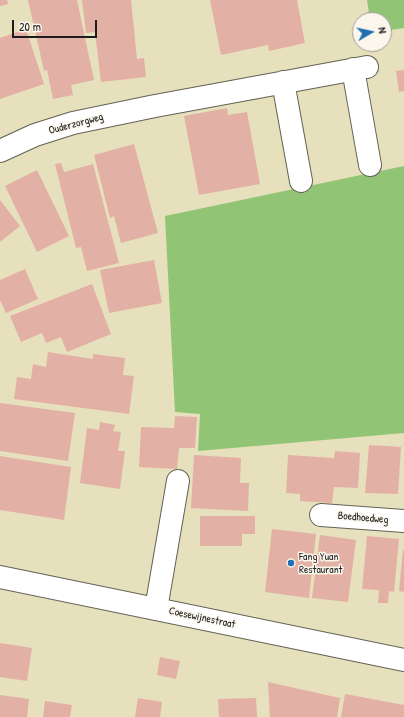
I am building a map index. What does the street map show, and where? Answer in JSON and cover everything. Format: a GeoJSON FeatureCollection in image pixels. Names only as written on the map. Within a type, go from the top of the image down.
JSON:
{"type":"FeatureCollection","features":[{"type":"Feature","properties":{"kind":"street","name":"Ouderzorgweg"},"geometry":{"type":"LineString","coordinates":[[0,150],[35,135],[73,123],[155,106],[360,68],[370,165]]}},
{"type":"Feature","properties":{"kind":"street"},"geometry":{"type":"LineString","coordinates":[[283,82],[301,181]]}},
{"type":"Feature","properties":{"kind":"street"},"geometry":{"type":"LineString","coordinates":[[156,609],[178,481]]}},
{"type":"Feature","properties":{"kind":"street","name":"Boedhoedweg"},"geometry":{"type":"LineString","coordinates":[[321,515],[404,521]]}},
{"type":"Feature","properties":{"kind":"street","name":"Coesewijnestraat"},"geometry":{"type":"LineString","coordinates":[[0,577],[404,660]]}},
{"type":"Feature","properties":{"kind":"green space"},"geometry":{"type":"Polygon","coordinates":[[[367,0],[404,0],[404,28],[392,30],[392,12],[369,12],[367,0]]]}},
{"type":"Feature","properties":{"kind":"green space"},"geometry":{"type":"Polygon","coordinates":[[[404,166],[404,433],[198,451],[200,414],[175,412],[165,216],[404,166]]]}},
{"type":"Feature","properties":{"kind":"building"},"geometry":{"type":"Polygon","coordinates":[[[0,0],[7,0],[8,4],[0,6],[0,0]]]}},
{"type":"Feature","properties":{"kind":"building"},"geometry":{"type":"Polygon","coordinates":[[[28,0],[77,0],[94,80],[71,85],[73,95],[53,99],[47,70],[44,71],[28,0]]]}},
{"type":"Feature","properties":{"kind":"building"},"geometry":{"type":"Polygon","coordinates":[[[82,0],[131,0],[137,59],[144,58],[146,77],[101,82],[95,32],[86,33],[82,0]]]}},
{"type":"Feature","properties":{"kind":"building"},"geometry":{"type":"Polygon","coordinates":[[[210,0],[297,0],[305,43],[269,51],[268,45],[221,55],[210,0]]]}},
{"type":"Feature","properties":{"kind":"building"},"geometry":{"type":"Polygon","coordinates":[[[26,29],[44,84],[0,99],[0,38],[26,29]]]}},
{"type":"Feature","properties":{"kind":"building"},"geometry":{"type":"Polygon","coordinates":[[[404,70],[404,91],[399,92],[396,71],[404,70]]]}},
{"type":"Feature","properties":{"kind":"building"},"geometry":{"type":"Polygon","coordinates":[[[227,108],[228,115],[247,112],[260,184],[199,195],[184,116],[227,108]]]}},
{"type":"Feature","properties":{"kind":"building"},"geometry":{"type":"Polygon","coordinates":[[[134,144],[158,233],[121,243],[114,216],[110,218],[94,155],[134,144]]]}},
{"type":"Feature","properties":{"kind":"building"},"geometry":{"type":"Polygon","coordinates":[[[61,163],[64,172],[93,164],[119,263],[87,271],[81,247],[76,248],[55,164],[61,163]]]}},
{"type":"Feature","properties":{"kind":"building"},"geometry":{"type":"Polygon","coordinates":[[[37,170],[69,236],[37,252],[5,186],[37,170]]]}},
{"type":"Feature","properties":{"kind":"building"},"geometry":{"type":"Polygon","coordinates":[[[0,200],[20,226],[0,242],[0,200]]]}},
{"type":"Feature","properties":{"kind":"building"},"geometry":{"type":"Polygon","coordinates":[[[154,260],[162,303],[109,313],[100,270],[154,260]]]}},
{"type":"Feature","properties":{"kind":"building"},"geometry":{"type":"Polygon","coordinates":[[[25,269],[38,299],[6,313],[0,300],[0,280],[25,269]]]}},
{"type":"Feature","properties":{"kind":"building"},"geometry":{"type":"Polygon","coordinates":[[[92,284],[111,334],[67,352],[61,337],[46,343],[42,333],[21,342],[10,316],[92,284]]]}},
{"type":"Feature","properties":{"kind":"building"},"geometry":{"type":"Polygon","coordinates":[[[48,352],[93,359],[93,354],[125,358],[123,375],[134,376],[129,414],[14,399],[17,377],[31,379],[33,364],[46,367],[48,352]]]}},
{"type":"Feature","properties":{"kind":"building"},"geometry":{"type":"Polygon","coordinates":[[[0,403],[75,413],[68,461],[0,451],[0,403]]]}},
{"type":"Feature","properties":{"kind":"building"},"geometry":{"type":"Polygon","coordinates":[[[175,416],[197,417],[195,448],[179,448],[177,469],[139,467],[141,427],[174,428],[175,416]]]}},
{"type":"Feature","properties":{"kind":"building"},"geometry":{"type":"Polygon","coordinates":[[[100,422],[115,425],[113,431],[121,432],[118,451],[125,451],[120,489],[80,483],[87,428],[99,430],[100,422]]]}},
{"type":"Feature","properties":{"kind":"building"},"geometry":{"type":"Polygon","coordinates":[[[369,445],[401,447],[398,494],[365,493],[369,445]]]}},
{"type":"Feature","properties":{"kind":"building"},"geometry":{"type":"Polygon","coordinates":[[[335,451],[360,453],[358,488],[334,487],[332,503],[300,501],[300,494],[286,493],[288,455],[334,458],[335,451]]]}},
{"type":"Feature","properties":{"kind":"building"},"geometry":{"type":"Polygon","coordinates":[[[194,455],[241,458],[240,483],[249,483],[248,511],[191,508],[194,455]]]}},
{"type":"Feature","properties":{"kind":"building"},"geometry":{"type":"Polygon","coordinates":[[[0,456],[71,467],[64,520],[0,510],[0,456]]]}},
{"type":"Feature","properties":{"kind":"building"},"geometry":{"type":"Polygon","coordinates":[[[200,516],[255,516],[255,534],[242,534],[242,546],[200,546],[200,516]]]}},
{"type":"Feature","properties":{"kind":"building","name":"Fang Yuan Restaurant"},"geometry":{"type":"Polygon","coordinates":[[[272,529],[316,534],[309,598],[265,592],[272,529]]]}},
{"type":"Feature","properties":{"kind":"building"},"geometry":{"type":"Polygon","coordinates":[[[320,535],[356,540],[348,602],[312,598],[320,535]]]}},
{"type":"Feature","properties":{"kind":"building"},"geometry":{"type":"Polygon","coordinates":[[[367,536],[399,539],[394,592],[389,591],[388,603],[378,603],[379,590],[362,589],[367,536]]]}},
{"type":"Feature","properties":{"kind":"building"},"geometry":{"type":"Polygon","coordinates":[[[404,550],[404,592],[399,591],[404,550]]]}},
{"type":"Feature","properties":{"kind":"building"},"geometry":{"type":"Polygon","coordinates":[[[0,643],[32,648],[27,681],[0,677],[0,643]]]}},
{"type":"Feature","properties":{"kind":"building"},"geometry":{"type":"Polygon","coordinates":[[[160,657],[180,661],[176,679],[157,675],[160,657]]]}},
{"type":"Feature","properties":{"kind":"building"},"geometry":{"type":"Polygon","coordinates":[[[268,682],[340,698],[337,717],[270,717],[268,682]]]}},
{"type":"Feature","properties":{"kind":"building"},"geometry":{"type":"Polygon","coordinates":[[[345,694],[404,705],[404,717],[341,717],[345,694]]]}},
{"type":"Feature","properties":{"kind":"building"},"geometry":{"type":"Polygon","coordinates":[[[0,695],[29,699],[27,717],[0,717],[0,695]]]}},
{"type":"Feature","properties":{"kind":"building"},"geometry":{"type":"Polygon","coordinates":[[[138,698],[162,702],[160,717],[135,717],[138,698]]]}},
{"type":"Feature","properties":{"kind":"building"},"geometry":{"type":"Polygon","coordinates":[[[256,698],[257,717],[219,717],[218,699],[256,698]]]}},
{"type":"Feature","properties":{"kind":"building"},"geometry":{"type":"Polygon","coordinates":[[[45,701],[72,705],[70,717],[43,717],[45,701]]]}},
{"type":"Feature","properties":{"kind":"place","name":"Fang Yuan Restaurant"},"geometry":{"type":"Point","coordinates":[291,563]}}]}
